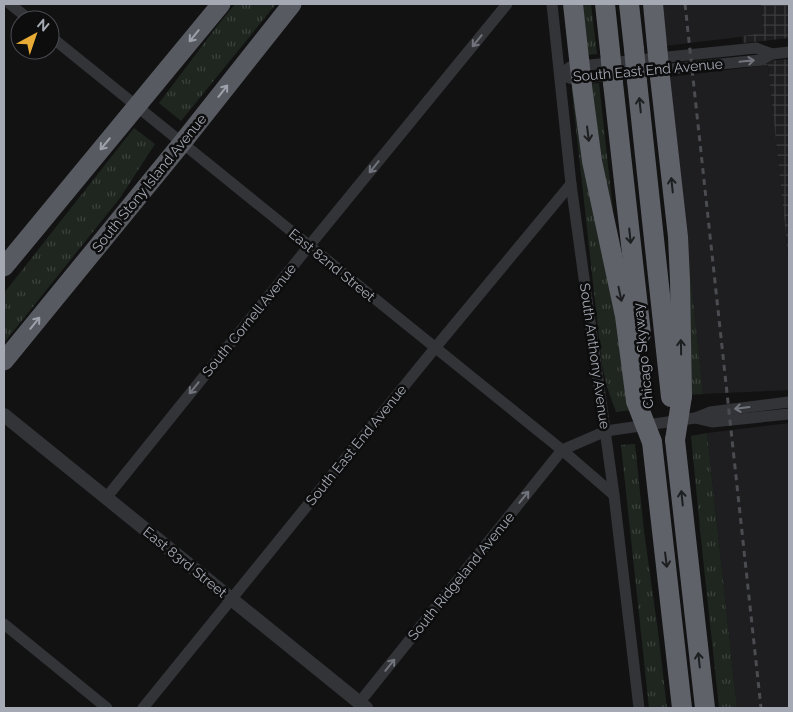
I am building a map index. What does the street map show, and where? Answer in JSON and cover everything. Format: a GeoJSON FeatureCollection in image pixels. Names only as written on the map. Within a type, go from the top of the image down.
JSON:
{"type":"FeatureCollection","features":[{"type":"Feature","properties":{"kind":"highway"},"geometry":{"type":"LineString","coordinates":[[4,267],[221,4]]}},
{"type":"Feature","properties":{"kind":"highway","name":"South Stony Island Avenue"},"geometry":{"type":"LineString","coordinates":[[4,361],[182,143],[292,4]]}},
{"type":"Feature","properties":{"kind":"highway"},"geometry":{"type":"LineString","coordinates":[[573,4],[592,161],[642,401]]}},
{"type":"Feature","properties":{"kind":"highway","name":"Chicago Skyway"},"geometry":{"type":"LineString","coordinates":[[605,4],[642,401],[652,442],[682,708]]}},
{"type":"Feature","properties":{"kind":"highway","name":"Chicago Skyway"},"geometry":{"type":"LineString","coordinates":[[629,4],[677,396],[675,440],[705,708]]}},
{"type":"Feature","properties":{"kind":"highway"},"geometry":{"type":"LineString","coordinates":[[653,4],[678,237],[680,280],[677,396]]}},
{"type":"Feature","properties":{"kind":"street"},"geometry":{"type":"LineString","coordinates":[[4,7],[8,4]]}},
{"type":"Feature","properties":{"kind":"street","name":"South Cornell Avenue"},"geometry":{"type":"LineString","coordinates":[[106,498],[507,4]]}},
{"type":"Feature","properties":{"kind":"street","name":"South Anthony Avenue"},"geometry":{"type":"LineString","coordinates":[[552,4],[571,184],[606,431],[639,708]]}},
{"type":"Feature","properties":{"kind":"street","name":"East 82nd Street"},"geometry":{"type":"LineString","coordinates":[[60,44],[562,450],[614,495]]}},
{"type":"Feature","properties":{"kind":"street","name":"South East End Avenue"},"geometry":{"type":"LineString","coordinates":[[560,75],[570,67],[756,48],[772,54],[789,52]]}},
{"type":"Feature","properties":{"kind":"street","name":"South East End Avenue"},"geometry":{"type":"LineString","coordinates":[[144,708],[435,348],[571,184]]}},
{"type":"Feature","properties":{"kind":"street"},"geometry":{"type":"LineString","coordinates":[[562,450],[606,431],[695,418],[710,412],[789,402]]}},
{"type":"Feature","properties":{"kind":"street"},"geometry":{"type":"LineString","coordinates":[[695,418],[712,422],[789,414]]}},
{"type":"Feature","properties":{"kind":"street","name":"East 83rd Street"},"geometry":{"type":"LineString","coordinates":[[4,416],[363,706]]}},
{"type":"Feature","properties":{"kind":"street","name":"South Ridgeland Avenue"},"geometry":{"type":"LineString","coordinates":[[363,706],[562,450]]}},
{"type":"Feature","properties":{"kind":"street"},"geometry":{"type":"LineString","coordinates":[[4,624],[107,708]]}},
{"type":"Feature","properties":{"kind":"shaded area"},"geometry":{"type":"Polygon","coordinates":[[[660,4],[761,4],[764,34],[665,46],[660,4]]]}},
{"type":"Feature","properties":{"kind":"shaded area"},"geometry":{"type":"Polygon","coordinates":[[[761,4],[789,4],[789,38],[743,43],[742,36],[764,33],[761,4]]]}},
{"type":"Feature","properties":{"kind":"shaded area"},"geometry":{"type":"Polygon","coordinates":[[[789,59],[789,264],[768,65],[746,67],[746,63],[789,59]]]}},
{"type":"Feature","properties":{"kind":"shaded area"},"geometry":{"type":"Polygon","coordinates":[[[768,65],[789,264],[789,390],[703,394],[668,77],[768,65]]]}},
{"type":"Feature","properties":{"kind":"shaded area"},"geometry":{"type":"Polygon","coordinates":[[[789,423],[789,708],[737,708],[707,433],[789,423]]]}},
{"type":"Feature","properties":{"kind":"green space"},"geometry":{"type":"Polygon","coordinates":[[[235,4],[276,4],[181,121],[159,103],[235,4]]]}},
{"type":"Feature","properties":{"kind":"green space"},"geometry":{"type":"Polygon","coordinates":[[[563,4],[591,4],[597,54],[586,55],[563,4]]]}},
{"type":"Feature","properties":{"kind":"green space"},"geometry":{"type":"Polygon","coordinates":[[[599,83],[613,210],[610,211],[589,84],[599,83]]]}},
{"type":"Feature","properties":{"kind":"green space"},"geometry":{"type":"Polygon","coordinates":[[[572,87],[574,87],[581,158],[583,157],[616,306],[632,410],[616,412],[602,365],[572,87]]]}},
{"type":"Feature","properties":{"kind":"green space"},"geometry":{"type":"Polygon","coordinates":[[[134,128],[155,144],[120,198],[4,343],[4,293],[134,128]]]}},
{"type":"Feature","properties":{"kind":"green space"},"geometry":{"type":"Polygon","coordinates":[[[689,264],[703,394],[687,395],[689,264]]]}},
{"type":"Feature","properties":{"kind":"green space"},"geometry":{"type":"Polygon","coordinates":[[[707,433],[737,708],[719,708],[691,436],[707,433]]]}},
{"type":"Feature","properties":{"kind":"green space"},"geometry":{"type":"Polygon","coordinates":[[[635,444],[644,531],[667,708],[649,708],[621,445],[635,444]]]}},
{"type":"Feature","properties":{"kind":"railway"},"geometry":{"type":"LineString","coordinates":[[685,4],[761,708]]}}]}
